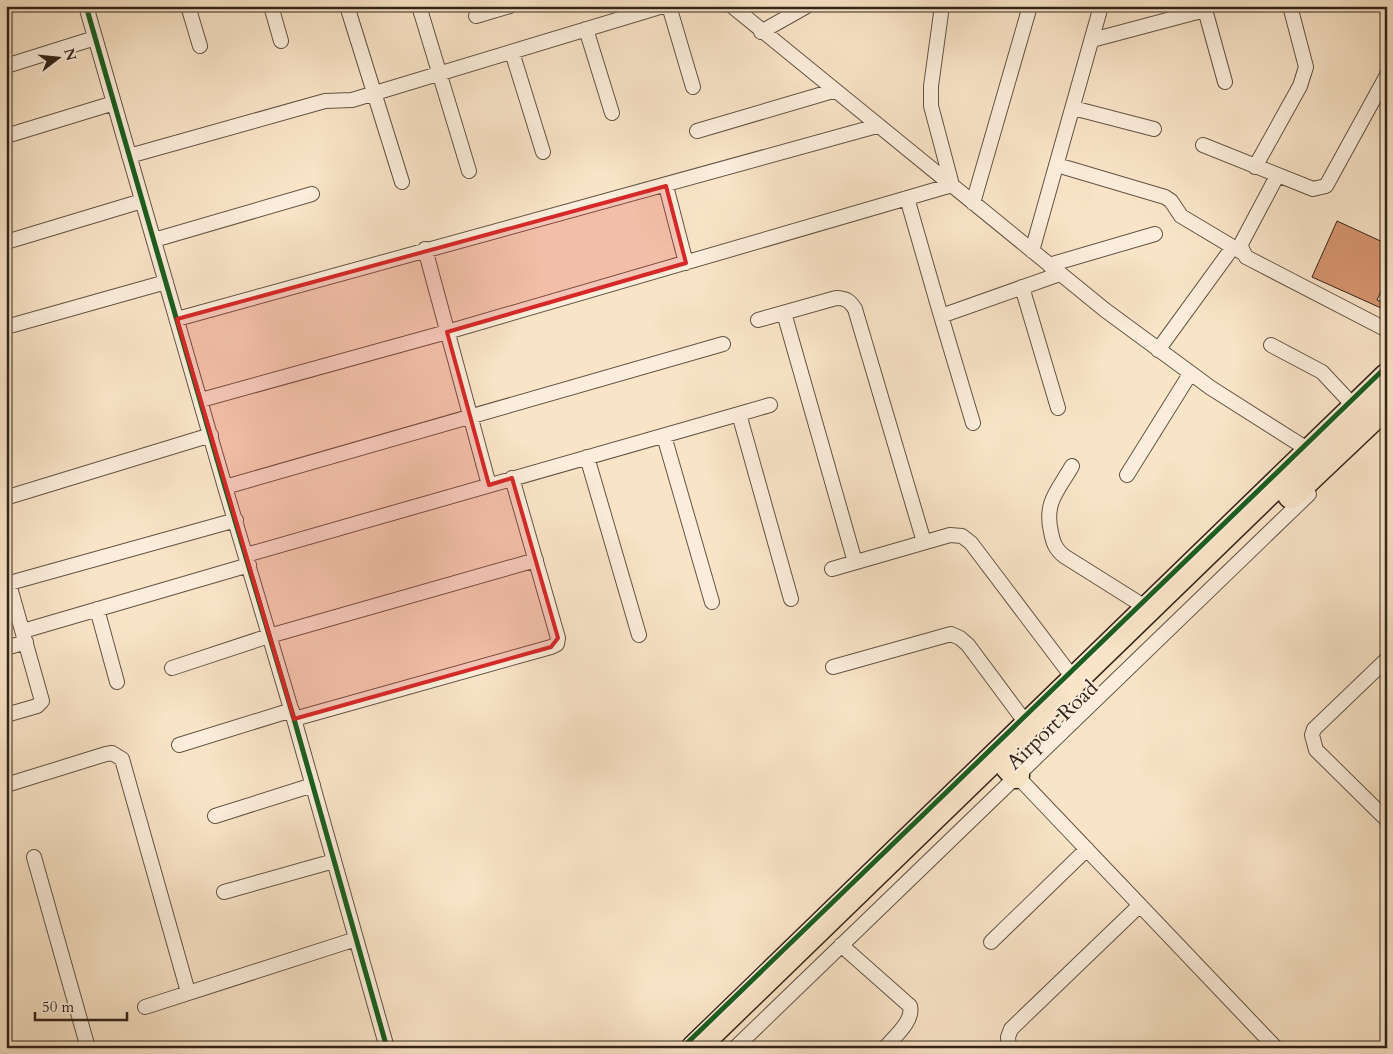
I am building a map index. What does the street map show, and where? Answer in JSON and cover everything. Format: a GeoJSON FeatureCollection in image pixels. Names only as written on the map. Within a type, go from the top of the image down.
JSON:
{"type":"FeatureCollection","features":[{"type":"Feature","properties":{"kind":"highway","name":"Airport Road"},"geometry":{"type":"LineString","coordinates":[[695,1048],[1387,377]]}},
{"type":"Feature","properties":{"kind":"highway","name":"Airport Road"},"geometry":{"type":"LineString","coordinates":[[719,1048],[1012,771],[1211,571],[1387,404]]}},
{"type":"Feature","properties":{"kind":"street"},"geometry":{"type":"LineString","coordinates":[[87,6],[142,201],[293,715],[387,1048]]}},
{"type":"Feature","properties":{"kind":"street"},"geometry":{"type":"LineString","coordinates":[[188,6],[200,46]]}},
{"type":"Feature","properties":{"kind":"street"},"geometry":{"type":"LineString","coordinates":[[271,6],[281,40]]}},
{"type":"Feature","properties":{"kind":"street"},"geometry":{"type":"LineString","coordinates":[[347,6],[402,182]]}},
{"type":"Feature","properties":{"kind":"street"},"geometry":{"type":"LineString","coordinates":[[419,6],[469,171]]}},
{"type":"Feature","properties":{"kind":"street"},"geometry":{"type":"LineString","coordinates":[[476,16],[510,6]]}},
{"type":"Feature","properties":{"kind":"street"},"geometry":{"type":"LineString","coordinates":[[129,156],[325,101],[345,101],[374,93],[663,6]]}},
{"type":"Feature","properties":{"kind":"street"},"geometry":{"type":"LineString","coordinates":[[669,6],[693,87]]}},
{"type":"Feature","properties":{"kind":"street"},"geometry":{"type":"LineString","coordinates":[[732,6],[761,32],[877,126],[1158,350],[1190,374],[1304,448]]}},
{"type":"Feature","properties":{"kind":"street"},"geometry":{"type":"LineString","coordinates":[[761,32],[807,6]]}},
{"type":"Feature","properties":{"kind":"street"},"geometry":{"type":"LineString","coordinates":[[942,6],[930,101],[952,185]]}},
{"type":"Feature","properties":{"kind":"street"},"geometry":{"type":"LineString","coordinates":[[973,203],[1030,6]]}},
{"type":"Feature","properties":{"kind":"street"},"geometry":{"type":"LineString","coordinates":[[1032,251],[1101,6]]}},
{"type":"Feature","properties":{"kind":"street"},"geometry":{"type":"LineString","coordinates":[[1255,167],[1305,72],[1305,56],[1290,6]]}},
{"type":"Feature","properties":{"kind":"street"},"geometry":{"type":"LineString","coordinates":[[1092,40],[1204,8],[1225,82]]}},
{"type":"Feature","properties":{"kind":"street"},"geometry":{"type":"LineString","coordinates":[[586,29],[612,113]]}},
{"type":"Feature","properties":{"kind":"street"},"geometry":{"type":"LineString","coordinates":[[6,66],[95,38]]}},
{"type":"Feature","properties":{"kind":"street"},"geometry":{"type":"LineString","coordinates":[[512,52],[543,152]]}},
{"type":"Feature","properties":{"kind":"street"},"geometry":{"type":"LineString","coordinates":[[1203,145],[1312,189],[1326,186],[1387,74]]}},
{"type":"Feature","properties":{"kind":"street"},"geometry":{"type":"LineString","coordinates":[[697,131],[834,91]]}},
{"type":"Feature","properties":{"kind":"street"},"geometry":{"type":"LineString","coordinates":[[6,136],[114,103]]}},
{"type":"Feature","properties":{"kind":"street"},"geometry":{"type":"LineString","coordinates":[[1073,108],[1154,129]]}},
{"type":"Feature","properties":{"kind":"street"},"geometry":{"type":"LineString","coordinates":[[177,319],[425,249],[666,186],[877,126]]}},
{"type":"Feature","properties":{"kind":"street"},"geometry":{"type":"LineString","coordinates":[[1057,165],[1165,197],[1171,201],[1181,216],[1238,250],[1250,261],[1387,330]]}},
{"type":"Feature","properties":{"kind":"street"},"geometry":{"type":"LineString","coordinates":[[1158,350],[1238,250],[1277,176]]}},
{"type":"Feature","properties":{"kind":"street"},"geometry":{"type":"LineString","coordinates":[[201,400],[447,332],[952,185]]}},
{"type":"Feature","properties":{"kind":"street"},"geometry":{"type":"LineString","coordinates":[[666,186],[686,263]]}},
{"type":"Feature","properties":{"kind":"street"},"geometry":{"type":"LineString","coordinates":[[154,240],[312,194]]}},
{"type":"Feature","properties":{"kind":"street"},"geometry":{"type":"LineString","coordinates":[[907,198],[974,423]]}},
{"type":"Feature","properties":{"kind":"street"},"geometry":{"type":"LineString","coordinates":[[6,242],[142,201]]}},
{"type":"Feature","properties":{"kind":"street"},"geometry":{"type":"LineString","coordinates":[[941,316],[1022,287],[1055,269],[1155,234]]}},
{"type":"Feature","properties":{"kind":"street"},"geometry":{"type":"LineString","coordinates":[[425,249],[490,485]]}},
{"type":"Feature","properties":{"kind":"street"},"geometry":{"type":"LineString","coordinates":[[6,327],[166,282]]}},
{"type":"Feature","properties":{"kind":"street"},"geometry":{"type":"LineString","coordinates":[[1022,287],[1058,408]]}},
{"type":"Feature","properties":{"kind":"street"},"geometry":{"type":"LineString","coordinates":[[758,320],[836,298],[844,298],[850,302],[855,309],[924,542]]}},
{"type":"Feature","properties":{"kind":"street"},"geometry":{"type":"LineString","coordinates":[[784,313],[855,562]]}},
{"type":"Feature","properties":{"kind":"street"},"geometry":{"type":"LineString","coordinates":[[225,486],[723,344]]}},
{"type":"Feature","properties":{"kind":"street"},"geometry":{"type":"LineString","coordinates":[[1271,345],[1322,372],[1350,402]]}},
{"type":"Feature","properties":{"kind":"street"},"geometry":{"type":"LineString","coordinates":[[682,1048],[1387,366]]}},
{"type":"Feature","properties":{"kind":"street"},"geometry":{"type":"LineString","coordinates":[[1127,475],[1190,374]]}},
{"type":"Feature","properties":{"kind":"street"},"geometry":{"type":"LineString","coordinates":[[6,648],[25,636],[96,609],[247,560],[512,478],[770,405]]}},
{"type":"Feature","properties":{"kind":"street"},"geometry":{"type":"LineString","coordinates":[[738,414],[791,599]]}},
{"type":"Feature","properties":{"kind":"street"},"geometry":{"type":"LineString","coordinates":[[734,1048],[840,945],[1012,771],[1387,418]]}},
{"type":"Feature","properties":{"kind":"street"},"geometry":{"type":"LineString","coordinates":[[8,497],[211,435]]}},
{"type":"Feature","properties":{"kind":"street"},"geometry":{"type":"LineString","coordinates":[[664,436],[712,602]]}},
{"type":"Feature","properties":{"kind":"street"},"geometry":{"type":"LineString","coordinates":[[587,457],[639,635]]}},
{"type":"Feature","properties":{"kind":"street"},"geometry":{"type":"LineString","coordinates":[[1072,466],[1049,506],[1047,513],[1056,548],[1064,556],[1142,605]]}},
{"type":"Feature","properties":{"kind":"street"},"geometry":{"type":"LineString","coordinates":[[179,745],[554,646],[558,638],[512,478]]}},
{"type":"Feature","properties":{"kind":"street"},"geometry":{"type":"LineString","coordinates":[[6,715],[37,706],[42,701],[25,636],[8,584],[236,520]]}},
{"type":"Feature","properties":{"kind":"street"},"geometry":{"type":"LineString","coordinates":[[832,569],[956,534],[967,538],[1070,674]]}},
{"type":"Feature","properties":{"kind":"street"},"geometry":{"type":"LineString","coordinates":[[172,668],[270,636],[536,560]]}},
{"type":"Feature","properties":{"kind":"street"},"geometry":{"type":"LineString","coordinates":[[96,609],[117,682]]}},
{"type":"Feature","properties":{"kind":"street"},"geometry":{"type":"LineString","coordinates":[[833,667],[951,634],[960,638],[968,645],[1023,719]]}},
{"type":"Feature","properties":{"kind":"street"},"geometry":{"type":"LineString","coordinates":[[1384,811],[1316,750],[1312,735],[1314,729],[1387,659]]}},
{"type":"Feature","properties":{"kind":"street"},"geometry":{"type":"LineString","coordinates":[[6,785],[106,754],[112,753],[122,759],[188,992]]}},
{"type":"Feature","properties":{"kind":"street"},"geometry":{"type":"LineString","coordinates":[[1012,771],[1275,1048]]}},
{"type":"Feature","properties":{"kind":"street"},"geometry":{"type":"LineString","coordinates":[[214,816],[313,786]]}},
{"type":"Feature","properties":{"kind":"street"},"geometry":{"type":"LineString","coordinates":[[991,942],[1087,849]]}},
{"type":"Feature","properties":{"kind":"street"},"geometry":{"type":"LineString","coordinates":[[34,857],[88,1048]]}},
{"type":"Feature","properties":{"kind":"street"},"geometry":{"type":"LineString","coordinates":[[224,892],[334,861]]}},
{"type":"Feature","properties":{"kind":"street"},"geometry":{"type":"LineString","coordinates":[[1009,1048],[1008,1037],[1011,1029],[1140,905]]}},
{"type":"Feature","properties":{"kind":"street"},"geometry":{"type":"LineString","coordinates":[[145,1007],[356,939]]}},
{"type":"Feature","properties":{"kind":"street"},"geometry":{"type":"LineString","coordinates":[[840,945],[910,1006],[910,1016],[885,1048]]}},
{"type":"Feature","properties":{"kind":"highlighted area"},"geometry":{"type":"Polygon","coordinates":[[[666,186],[686,263],[447,332],[489,485],[512,478],[558,638],[551,647],[294,719],[177,319],[666,186]]]}},
{"type":"Feature","properties":{"kind":"building"},"geometry":{"type":"Polygon","coordinates":[[[1337,221],[1387,244],[1387,279],[1377,300],[1384,303],[1381,308],[1312,277],[1337,221]]]}},
{"type":"Feature","properties":{"kind":"cycle path"},"geometry":{"type":"LineString","coordinates":[[86,6],[294,719],[387,1048]]}},
{"type":"Feature","properties":{"kind":"cycle path"},"geometry":{"type":"LineString","coordinates":[[682,1048],[1387,366]]}}]}
